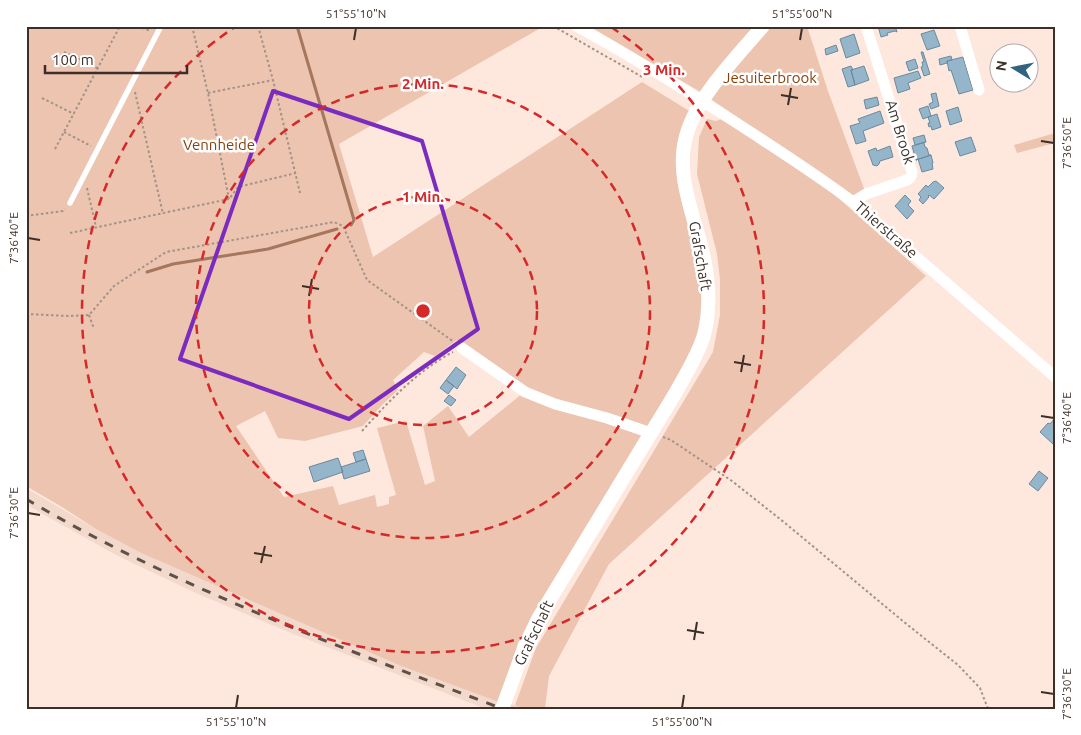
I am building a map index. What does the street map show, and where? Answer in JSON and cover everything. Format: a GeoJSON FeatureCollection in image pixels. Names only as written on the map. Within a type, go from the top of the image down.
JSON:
{"type":"FeatureCollection","features":[{"type":"Feature","properties":{"kind":"street","name":"Thierstraße"},"geometry":{"type":"LineString","coordinates":[[576,26],[625,53],[703,101],[821,178],[853,202],[1055,377]]}},
{"type":"Feature","properties":{"kind":"street","name":"Grafschaft"},"geometry":{"type":"LineString","coordinates":[[502,709],[525,646],[538,619],[697,355],[708,316],[708,290],[705,263],[684,178],[682,160],[684,143],[688,128],[703,101],[719,78],[763,26]]}},
{"type":"Feature","properties":{"kind":"street","name":"Am Brook"},"geometry":{"type":"LineString","coordinates":[[853,202],[866,194],[910,179],[912,176],[866,26]]}},
{"type":"Feature","properties":{"kind":"street"},"geometry":{"type":"LineString","coordinates":[[960,26],[979,90]]}},
{"type":"Feature","properties":{"kind":"street"},"geometry":{"type":"LineString","coordinates":[[462,348],[525,392],[555,404],[607,418],[651,433]]}},
{"type":"Feature","properties":{"kind":"lane"},"geometry":{"type":"LineString","coordinates":[[70,203],[161,26]]}},
{"type":"Feature","properties":{"kind":"path"},"geometry":{"type":"LineString","coordinates":[[55,149],[120,26]]}},
{"type":"Feature","properties":{"kind":"path"},"geometry":{"type":"LineString","coordinates":[[137,26],[157,35]]}},
{"type":"Feature","properties":{"kind":"path"},"geometry":{"type":"LineString","coordinates":[[192,26],[208,93],[229,199]]}},
{"type":"Feature","properties":{"kind":"path"},"geometry":{"type":"LineString","coordinates":[[258,26],[300,193]]}},
{"type":"Feature","properties":{"kind":"path"},"geometry":{"type":"LineString","coordinates":[[553,26],[644,78]]}},
{"type":"Feature","properties":{"kind":"path"},"geometry":{"type":"LineString","coordinates":[[64,52],[98,68]]}},
{"type":"Feature","properties":{"kind":"path"},"geometry":{"type":"LineString","coordinates":[[208,93],[273,80]]}},
{"type":"Feature","properties":{"kind":"path"},"geometry":{"type":"LineString","coordinates":[[133,82],[163,214]]}},
{"type":"Feature","properties":{"kind":"path"},"geometry":{"type":"LineString","coordinates":[[42,98],[74,114]]}},
{"type":"Feature","properties":{"kind":"path"},"geometry":{"type":"LineString","coordinates":[[64,132],[98,149]]}},
{"type":"Feature","properties":{"kind":"path"},"geometry":{"type":"LineString","coordinates":[[70,234],[229,199],[238,187],[296,173]]}},
{"type":"Feature","properties":{"kind":"path"},"geometry":{"type":"LineString","coordinates":[[84,176],[97,228]]}},
{"type":"Feature","properties":{"kind":"path"},"geometry":{"type":"LineString","coordinates":[[26,216],[63,211],[70,203]]}},
{"type":"Feature","properties":{"kind":"path"},"geometry":{"type":"LineString","coordinates":[[26,314],[89,315],[114,286],[166,252],[334,222],[343,226],[367,280],[462,348],[443,358],[412,380],[385,405],[362,431]]}},
{"type":"Feature","properties":{"kind":"path"},"geometry":{"type":"LineString","coordinates":[[89,315],[94,329]]}},
{"type":"Feature","properties":{"kind":"path"},"geometry":{"type":"LineString","coordinates":[[669,439],[732,481],[958,665],[980,688],[988,709]]}},
{"type":"Feature","properties":{"kind":"highlighted area"},"geometry":{"type":"Polygon","coordinates":[[[273,91],[422,141],[478,329],[349,419],[180,359],[273,91]]]}},
{"type":"Feature","properties":{"kind":"shaded area"},"geometry":{"type":"Polygon","coordinates":[[[26,488],[139,552],[499,702],[525,709],[486,709],[291,633],[198,594],[118,556],[26,504],[26,488]]]}},
{"type":"Feature","properties":{"kind":"green space","name":"Vennheide"},"geometry":{"type":"Polygon","coordinates":[[[26,26],[544,26],[339,144],[373,257],[642,82],[691,112],[679,139],[701,263],[703,316],[693,351],[518,643],[499,702],[399,665],[139,552],[96,529],[26,486],[26,26]],[[457,340],[435,356],[424,352],[393,380],[398,390],[363,426],[305,441],[278,438],[265,411],[236,426],[284,497],[333,486],[339,505],[375,495],[377,507],[389,504],[389,497],[396,495],[377,428],[406,421],[425,485],[435,481],[423,426],[448,406],[469,437],[529,388],[457,340]]]}},
{"type":"Feature","properties":{"kind":"green space","name":"Jesuiterbrook"},"geometry":{"type":"Polygon","coordinates":[[[589,26],[807,26],[828,91],[866,194],[857,199],[699,91],[589,26]]]}},
{"type":"Feature","properties":{"kind":"green space"},"geometry":{"type":"Polygon","coordinates":[[[724,118],[818,180],[926,276],[609,564],[549,676],[545,709],[525,709],[515,705],[536,648],[713,352],[720,315],[720,280],[717,254],[697,174],[699,137],[707,119],[716,121],[724,118]]]}},
{"type":"Feature","properties":{"kind":"green space"},"geometry":{"type":"Polygon","coordinates":[[[1055,133],[1055,143],[1017,153],[1014,145],[1055,133]]]}},
{"type":"Feature","properties":{"kind":"building"},"geometry":{"type":"Polygon","coordinates":[[[878,26],[895,26],[897,32],[887,33],[888,35],[881,37],[878,26]]]}},
{"type":"Feature","properties":{"kind":"building"},"geometry":{"type":"Polygon","coordinates":[[[934,30],[940,46],[927,50],[921,34],[934,30]]]}},
{"type":"Feature","properties":{"kind":"building"},"geometry":{"type":"Polygon","coordinates":[[[854,34],[860,53],[846,58],[840,39],[854,34]]]}},
{"type":"Feature","properties":{"kind":"building"},"geometry":{"type":"Polygon","coordinates":[[[836,45],[838,51],[826,55],[825,49],[836,45]]]}},
{"type":"Feature","properties":{"kind":"building"},"geometry":{"type":"Polygon","coordinates":[[[921,52],[923,52],[930,74],[924,76],[921,67],[923,66],[922,62],[924,62],[921,52]]]}},
{"type":"Feature","properties":{"kind":"building"},"geometry":{"type":"Polygon","coordinates":[[[951,56],[952,60],[940,65],[939,59],[951,56]]]}},
{"type":"Feature","properties":{"kind":"building"},"geometry":{"type":"Polygon","coordinates":[[[963,57],[973,90],[959,94],[951,70],[949,71],[947,61],[963,57]]]}},
{"type":"Feature","properties":{"kind":"building"},"geometry":{"type":"Polygon","coordinates":[[[915,59],[918,68],[909,71],[906,62],[915,59]]]}},
{"type":"Feature","properties":{"kind":"building"},"geometry":{"type":"Polygon","coordinates":[[[851,66],[855,85],[848,87],[842,69],[851,66]]]}},
{"type":"Feature","properties":{"kind":"building"},"geometry":{"type":"Polygon","coordinates":[[[864,66],[869,80],[855,85],[851,70],[864,66]]]}},
{"type":"Feature","properties":{"kind":"building"},"geometry":{"type":"Polygon","coordinates":[[[918,71],[921,78],[908,83],[910,89],[898,93],[894,78],[918,71]]]}},
{"type":"Feature","properties":{"kind":"building"},"geometry":{"type":"Polygon","coordinates":[[[936,93],[939,106],[931,109],[929,104],[933,102],[931,94],[936,93]]]}},
{"type":"Feature","properties":{"kind":"building"},"geometry":{"type":"Polygon","coordinates":[[[877,97],[879,105],[866,109],[864,100],[877,97]]]}},
{"type":"Feature","properties":{"kind":"building"},"geometry":{"type":"Polygon","coordinates":[[[928,106],[931,116],[923,119],[919,109],[928,106]]]}},
{"type":"Feature","properties":{"kind":"building"},"geometry":{"type":"Polygon","coordinates":[[[958,107],[962,121],[950,125],[946,111],[958,107]]]}},
{"type":"Feature","properties":{"kind":"building"},"geometry":{"type":"Polygon","coordinates":[[[880,111],[884,123],[863,131],[866,141],[856,144],[850,126],[860,123],[858,119],[880,111]]]}},
{"type":"Feature","properties":{"kind":"building"},"geometry":{"type":"Polygon","coordinates":[[[937,114],[941,127],[932,130],[931,126],[929,127],[928,117],[937,114]]]}},
{"type":"Feature","properties":{"kind":"building"},"geometry":{"type":"Polygon","coordinates":[[[924,135],[926,142],[915,145],[913,138],[924,135]]]}},
{"type":"Feature","properties":{"kind":"building"},"geometry":{"type":"Polygon","coordinates":[[[971,137],[976,151],[960,156],[955,142],[971,137]]]}},
{"type":"Feature","properties":{"kind":"building"},"geometry":{"type":"Polygon","coordinates":[[[925,142],[925,147],[929,155],[931,155],[916,160],[912,146],[925,142]]]}},
{"type":"Feature","properties":{"kind":"building"},"geometry":{"type":"Polygon","coordinates":[[[890,146],[893,157],[880,161],[877,166],[873,165],[868,151],[876,148],[877,151],[890,146]]]}},
{"type":"Feature","properties":{"kind":"building"},"geometry":{"type":"Polygon","coordinates":[[[931,155],[933,169],[922,172],[918,159],[931,155]]]}},
{"type":"Feature","properties":{"kind":"building"},"geometry":{"type":"Polygon","coordinates":[[[936,181],[944,188],[934,199],[929,195],[923,204],[919,200],[921,197],[918,194],[926,185],[928,187],[936,181]]]}},
{"type":"Feature","properties":{"kind":"building"},"geometry":{"type":"Polygon","coordinates":[[[905,195],[911,201],[908,205],[914,211],[907,219],[895,206],[905,195]]]}},
{"type":"Feature","properties":{"kind":"building"},"geometry":{"type":"Polygon","coordinates":[[[456,367],[466,375],[457,389],[446,380],[456,367]]]}},
{"type":"Feature","properties":{"kind":"building"},"geometry":{"type":"Polygon","coordinates":[[[446,380],[454,386],[448,394],[440,388],[446,380]]]}},
{"type":"Feature","properties":{"kind":"building"},"geometry":{"type":"Polygon","coordinates":[[[449,395],[456,400],[451,406],[444,401],[449,395]]]}},
{"type":"Feature","properties":{"kind":"building"},"geometry":{"type":"Polygon","coordinates":[[[1055,418],[1055,443],[1053,444],[1040,432],[1055,418]]]}},
{"type":"Feature","properties":{"kind":"building"},"geometry":{"type":"Polygon","coordinates":[[[363,450],[366,459],[356,462],[353,453],[363,450]]]}},
{"type":"Feature","properties":{"kind":"building"},"geometry":{"type":"Polygon","coordinates":[[[338,458],[343,472],[314,482],[309,467],[338,458]]]}},
{"type":"Feature","properties":{"kind":"building"},"geometry":{"type":"Polygon","coordinates":[[[366,459],[370,471],[344,479],[341,467],[366,459]]]}},
{"type":"Feature","properties":{"kind":"building"},"geometry":{"type":"Polygon","coordinates":[[[1039,471],[1048,478],[1038,491],[1029,484],[1039,471]]]}},
{"type":"Feature","properties":{"kind":"waterway"},"geometry":{"type":"LineString","coordinates":[[297,26],[354,220],[351,225]]}},
{"type":"Feature","properties":{"kind":"waterway"},"geometry":{"type":"LineString","coordinates":[[147,272],[173,264],[268,249],[337,229]]}},
{"type":"Feature","properties":{"kind":"railway"},"geometry":{"type":"LineString","coordinates":[[26,499],[141,561],[200,588],[320,639],[503,709]]}}]}
